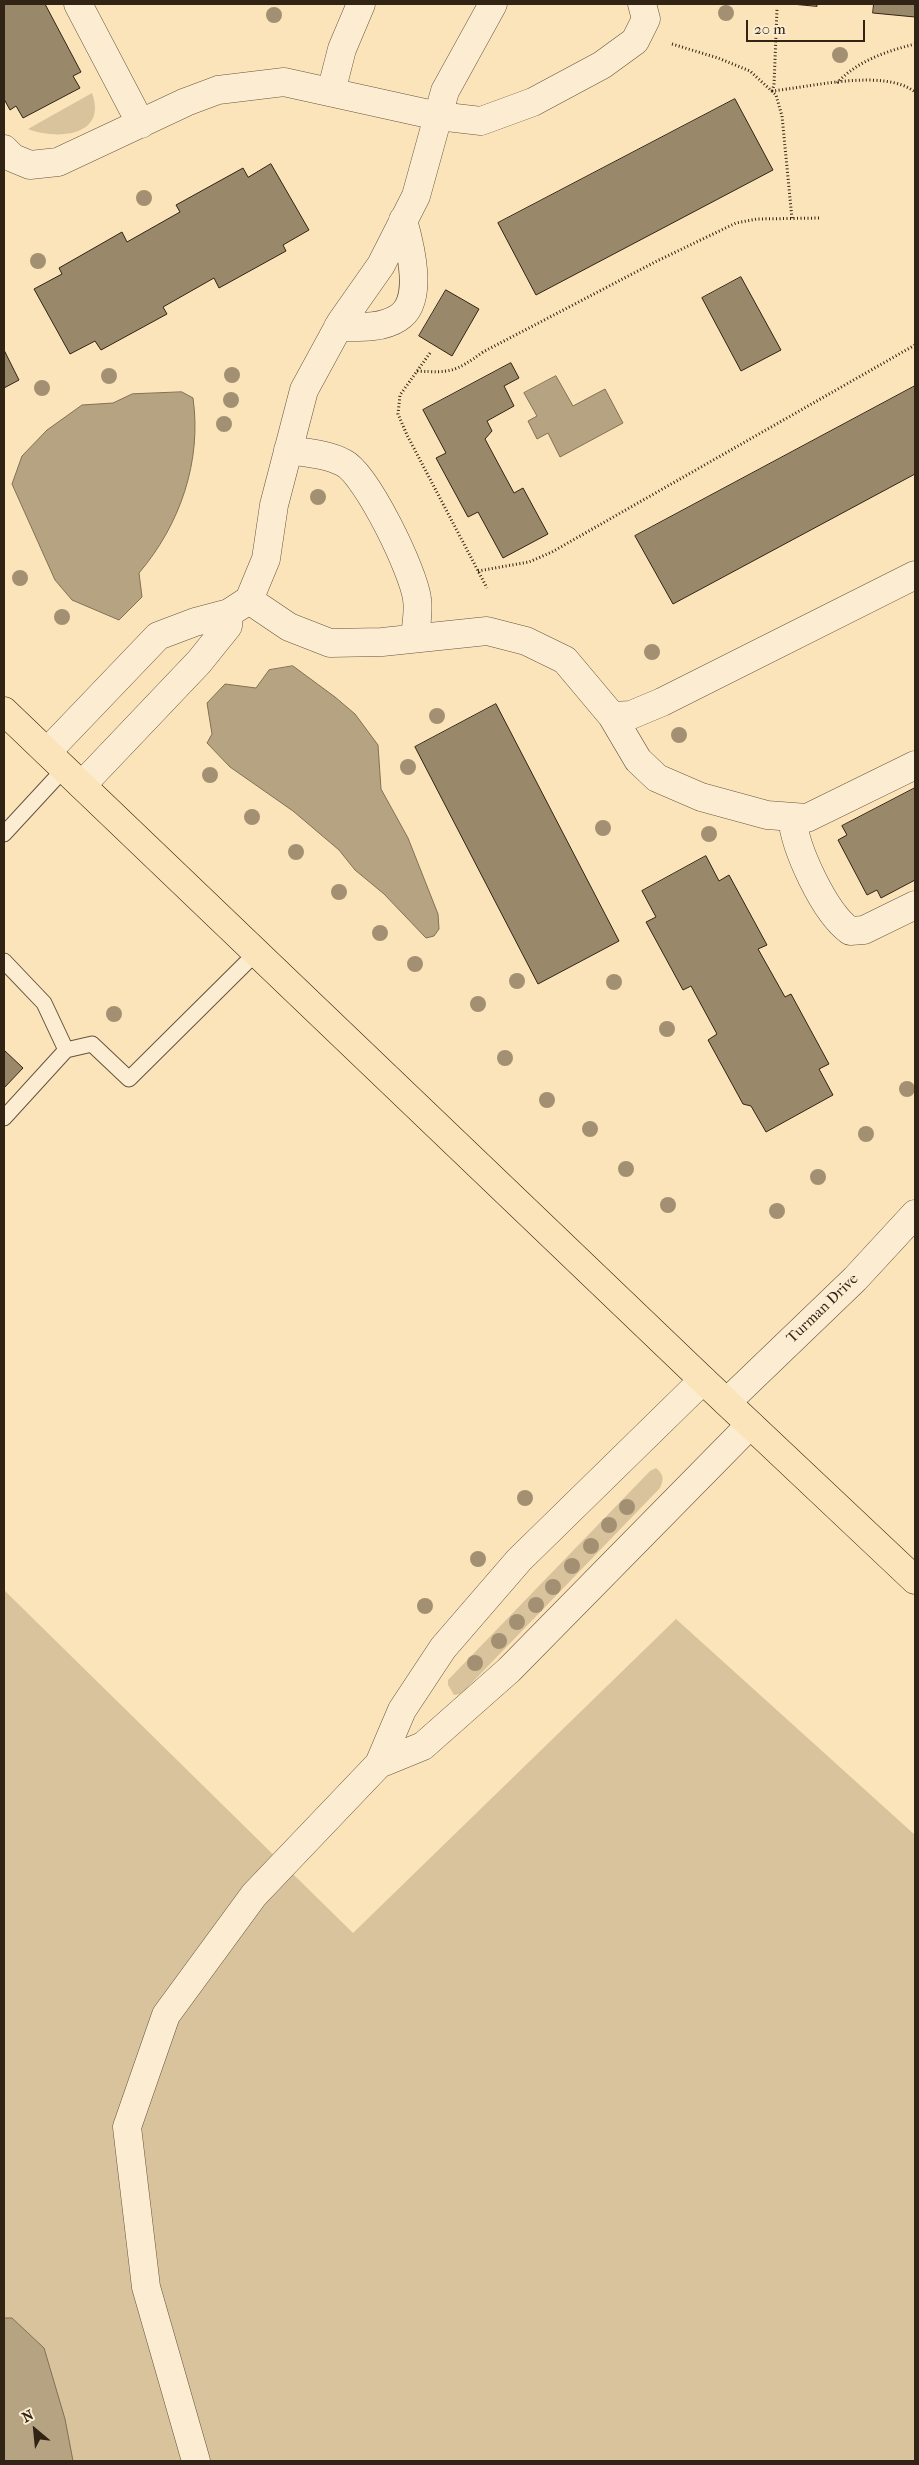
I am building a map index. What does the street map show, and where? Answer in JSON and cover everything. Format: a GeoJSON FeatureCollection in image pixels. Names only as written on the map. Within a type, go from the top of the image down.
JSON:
{"type":"FeatureCollection","features":[{"type":"Feature","properties":{"kind":"main road"},"geometry":{"type":"LineString","coordinates":[[4,711],[750,1425],[915,1580]]}},
{"type":"Feature","properties":{"kind":"street"},"geometry":{"type":"LineString","coordinates":[[78,4],[141,124]]}},
{"type":"Feature","properties":{"kind":"street"},"geometry":{"type":"LineString","coordinates":[[331,92],[342,49],[362,4]]}},
{"type":"Feature","properties":{"kind":"street"},"geometry":{"type":"LineString","coordinates":[[64,769],[199,662],[228,626],[266,559],[274,505],[304,390],[338,327],[380,265],[416,196],[445,92],[493,4]]}},
{"type":"Feature","properties":{"kind":"street"},"geometry":{"type":"LineString","coordinates":[[4,149],[13,158],[30,165],[58,162],[186,102],[218,90],[284,82],[438,116],[481,121],[533,102],[602,65],[635,41],[646,19],[642,4]]}},
{"type":"Feature","properties":{"kind":"street"},"geometry":{"type":"LineString","coordinates":[[338,327],[375,326],[399,318],[410,306],[414,280],[410,243],[403,220]]}},
{"type":"Feature","properties":{"kind":"street"},"geometry":{"type":"LineString","coordinates":[[288,450],[320,454],[346,464],[374,498],[411,572],[418,600],[415,638]]}},
{"type":"Feature","properties":{"kind":"street"},"geometry":{"type":"LineString","coordinates":[[612,716],[631,715],[662,702],[912,585]]}},
{"type":"Feature","properties":{"kind":"street"},"geometry":{"type":"LineString","coordinates":[[64,769],[158,636],[239,607],[330,643],[382,642],[487,631],[526,640],[565,660],[612,716],[638,760],[657,778],[701,797],[767,815],[807,818],[915,765]]}},
{"type":"Feature","properties":{"kind":"street"},"geometry":{"type":"LineString","coordinates":[[792,817],[793,834],[815,881],[832,913],[850,931],[864,930],[915,905]]}},
{"type":"Feature","properties":{"kind":"street","name":"Turman Drive"},"geometry":{"type":"LineString","coordinates":[[727,1402],[855,1279],[915,1214]]}},
{"type":"Feature","properties":{"kind":"street"},"geometry":{"type":"LineString","coordinates":[[196,2461],[146,2287],[127,2127],[166,2014],[254,1895],[379,1764],[402,1710],[443,1648],[519,1560],[703,1380]]}},
{"type":"Feature","properties":{"kind":"street"},"geometry":{"type":"LineString","coordinates":[[379,1764],[422,1746],[509,1670],[750,1425]]}},
{"type":"Feature","properties":{"kind":"lane"},"geometry":{"type":"LineString","coordinates":[[4,834],[64,769]]}},
{"type":"Feature","properties":{"kind":"lane"},"geometry":{"type":"LineString","coordinates":[[4,1118],[66,1050],[92,1044],[129,1079],[256,953]]}},
{"type":"Feature","properties":{"kind":"lane"},"geometry":{"type":"LineString","coordinates":[[4,961],[44,1004],[66,1050]]}},
{"type":"Feature","properties":{"kind":"path"},"geometry":{"type":"LineString","coordinates":[[771,92],[774,86],[777,9]]}},
{"type":"Feature","properties":{"kind":"path"},"geometry":{"type":"LineString","coordinates":[[638,33],[718,58],[750,71],[776,95],[782,116],[792,219]]}},
{"type":"Feature","properties":{"kind":"path"},"geometry":{"type":"LineString","coordinates":[[837,83],[847,72],[866,61],[896,49],[915,44]]}},
{"type":"Feature","properties":{"kind":"path"},"geometry":{"type":"LineString","coordinates":[[771,92],[878,79],[905,84],[915,92]]}},
{"type":"Feature","properties":{"kind":"path"},"geometry":{"type":"LineString","coordinates":[[417,371],[445,373],[460,368],[492,348],[656,261],[736,223],[757,219],[821,218]]}},
{"type":"Feature","properties":{"kind":"path"},"geometry":{"type":"LineString","coordinates":[[478,571],[529,562],[552,552],[915,345]]}},
{"type":"Feature","properties":{"kind":"path"},"geometry":{"type":"LineString","coordinates":[[430,353],[400,394],[398,414],[486,588]]}},
{"type":"Feature","properties":{"kind":"shaded area"},"geometry":{"type":"Polygon","coordinates":[[[92,93],[95,108],[93,119],[86,127],[76,132],[65,134],[52,134],[28,129],[92,93]]]}},
{"type":"Feature","properties":{"kind":"shaded area"},"geometry":{"type":"Polygon","coordinates":[[[556,376],[573,406],[605,389],[623,423],[560,457],[548,433],[537,439],[528,421],[537,416],[524,393],[556,376]]]}},
{"type":"Feature","properties":{"kind":"shaded area"},"geometry":{"type":"Polygon","coordinates":[[[182,392],[193,398],[195,422],[191,468],[185,491],[166,534],[139,573],[142,597],[119,620],[72,600],[55,580],[12,484],[22,456],[47,430],[82,405],[113,403],[132,394],[182,392]]]}},
{"type":"Feature","properties":{"kind":"shaded area"},"geometry":{"type":"Polygon","coordinates":[[[293,666],[355,714],[378,745],[381,789],[408,838],[438,914],[439,929],[434,936],[426,938],[384,894],[355,870],[339,850],[293,811],[230,767],[207,743],[212,734],[207,703],[225,684],[256,688],[269,670],[293,666]]]}},
{"type":"Feature","properties":{"kind":"shaded area"},"geometry":{"type":"Polygon","coordinates":[[[656,1468],[662,1477],[660,1488],[461,1694],[454,1695],[448,1685],[448,1680],[650,1471],[656,1468]]]}},
{"type":"Feature","properties":{"kind":"shaded area"},"geometry":{"type":"Polygon","coordinates":[[[4,1590],[353,1933],[676,1619],[915,1835],[915,2461],[4,2461],[4,1590]]]}},
{"type":"Feature","properties":{"kind":"shaded area"},"geometry":{"type":"Polygon","coordinates":[[[4,2318],[12,2318],[44,2348],[65,2419],[73,2461],[4,2461],[4,2318]]]}},
{"type":"Feature","properties":{"kind":"building"},"geometry":{"type":"Polygon","coordinates":[[[4,4],[45,4],[81,72],[73,76],[80,88],[23,118],[16,106],[10,110],[4,99],[4,4]]]}},
{"type":"Feature","properties":{"kind":"building"},"geometry":{"type":"Polygon","coordinates":[[[792,4],[817,4],[817,6],[792,4]]]}},
{"type":"Feature","properties":{"kind":"building"},"geometry":{"type":"Polygon","coordinates":[[[874,4],[915,4],[915,17],[873,13],[874,4]]]}},
{"type":"Feature","properties":{"kind":"building"},"geometry":{"type":"Polygon","coordinates":[[[735,99],[773,170],[536,295],[498,223],[735,99]]]}},
{"type":"Feature","properties":{"kind":"building"},"geometry":{"type":"Polygon","coordinates":[[[271,164],[309,230],[283,245],[286,251],[219,288],[214,278],[163,307],[167,314],[101,350],[95,341],[70,354],[34,289],[62,274],[59,268],[122,232],[127,242],[180,212],[176,205],[243,168],[248,177],[271,164]]]}},
{"type":"Feature","properties":{"kind":"building"},"geometry":{"type":"Polygon","coordinates":[[[741,277],[781,350],[741,371],[702,298],[741,277]]]}},
{"type":"Feature","properties":{"kind":"building"},"geometry":{"type":"Polygon","coordinates":[[[446,290],[479,309],[452,356],[419,336],[446,290]]]}},
{"type":"Feature","properties":{"kind":"building"},"geometry":{"type":"Polygon","coordinates":[[[4,350],[19,380],[4,388],[4,350]]]}},
{"type":"Feature","properties":{"kind":"building"},"geometry":{"type":"Polygon","coordinates":[[[511,363],[519,378],[504,386],[514,406],[487,421],[492,431],[485,439],[514,493],[523,488],[548,534],[503,558],[478,512],[468,517],[436,458],[446,453],[423,410],[511,363]]]}},
{"type":"Feature","properties":{"kind":"building"},"geometry":{"type":"Polygon","coordinates":[[[915,386],[915,474],[673,604],[635,536],[915,386]]]}},
{"type":"Feature","properties":{"kind":"building"},"geometry":{"type":"Polygon","coordinates":[[[496,704],[619,941],[538,984],[415,747],[496,704]]]}},
{"type":"Feature","properties":{"kind":"building"},"geometry":{"type":"Polygon","coordinates":[[[915,788],[915,880],[881,898],[877,890],[867,895],[838,840],[847,835],[842,826],[915,788]]]}},
{"type":"Feature","properties":{"kind":"building"},"geometry":{"type":"Polygon","coordinates":[[[706,856],[719,881],[729,875],[767,945],[758,949],[785,997],[791,994],[829,1064],[819,1069],[833,1095],[766,1132],[751,1106],[743,1104],[708,1040],[717,1034],[691,986],[683,990],[646,922],[656,917],[642,891],[706,856]]]}},
{"type":"Feature","properties":{"kind":"building"},"geometry":{"type":"Polygon","coordinates":[[[4,1050],[23,1068],[4,1088],[4,1050]]]}}]}
